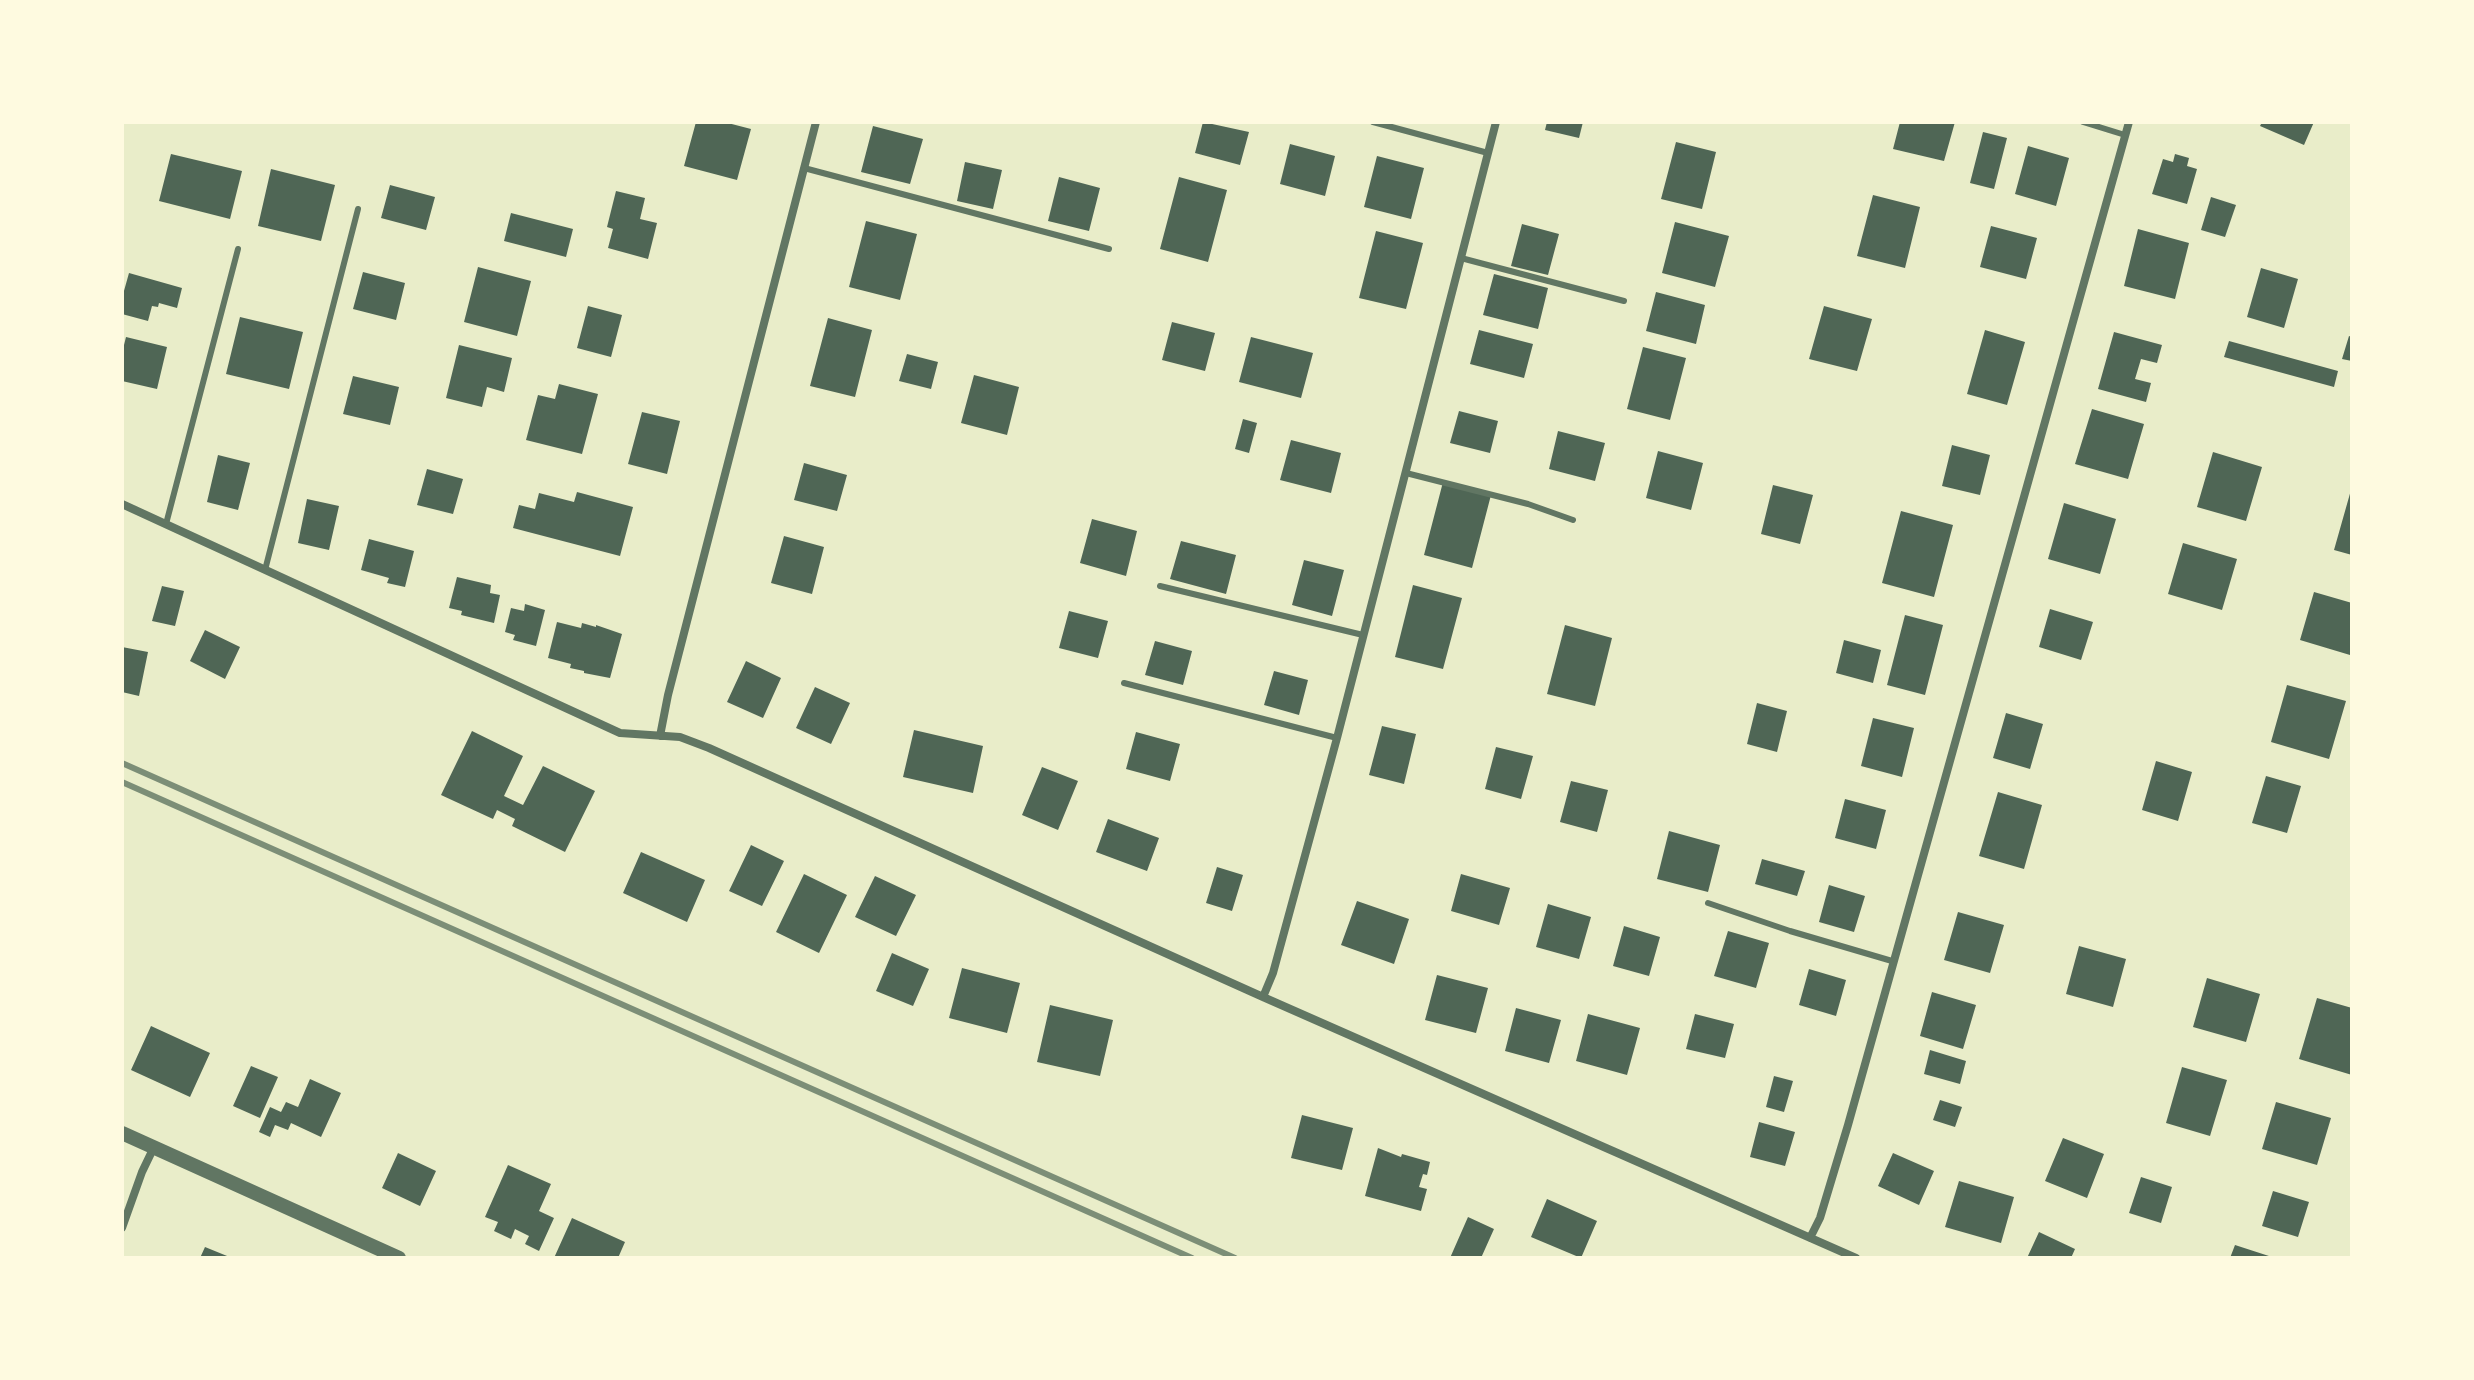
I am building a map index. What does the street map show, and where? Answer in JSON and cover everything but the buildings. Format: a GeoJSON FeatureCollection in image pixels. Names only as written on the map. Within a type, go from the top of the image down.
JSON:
{"type":"FeatureCollection","features":[{"type":"Feature","properties":{"kind":"street"},"geometry":{"type":"LineString","coordinates":[[660,736],[664,710],[816,122]]}},
{"type":"Feature","properties":{"kind":"street"},"geometry":{"type":"LineString","coordinates":[[1263,997],[1273,973],[1337,738],[1496,122]]}},
{"type":"Feature","properties":{"kind":"street"},"geometry":{"type":"LineString","coordinates":[[1810,1238],[1824,1204],[2129,122]]}},
{"type":"Feature","properties":{"kind":"street"},"geometry":{"type":"LineString","coordinates":[[122,504],[620,733],[680,737],[709,748],[1263,997],[1856,1258]]}},
{"type":"Feature","properties":{"kind":"street"},"geometry":{"type":"LineString","coordinates":[[122,1133],[399,1258]]}},
{"type":"Feature","properties":{"kind":"street"},"geometry":{"type":"LineString","coordinates":[[122,1228],[154,1147]]}},
{"type":"Feature","properties":{"kind":"lane"},"geometry":{"type":"LineString","coordinates":[[1373,122],[1488,153]]}},
{"type":"Feature","properties":{"kind":"lane"},"geometry":{"type":"LineString","coordinates":[[2083,122],[2125,135]]}},
{"type":"Feature","properties":{"kind":"lane"},"geometry":{"type":"LineString","coordinates":[[804,168],[1109,249]]}},
{"type":"Feature","properties":{"kind":"lane"},"geometry":{"type":"LineString","coordinates":[[265,570],[358,209]]}},
{"type":"Feature","properties":{"kind":"lane"},"geometry":{"type":"LineString","coordinates":[[166,524],[238,249]]}},
{"type":"Feature","properties":{"kind":"lane"},"geometry":{"type":"LineString","coordinates":[[1461,258],[1624,301]]}},
{"type":"Feature","properties":{"kind":"lane"},"geometry":{"type":"LineString","coordinates":[[1406,473],[1528,504],[1573,520]]}},
{"type":"Feature","properties":{"kind":"lane"},"geometry":{"type":"LineString","coordinates":[[1160,586],[1363,635]]}},
{"type":"Feature","properties":{"kind":"lane"},"geometry":{"type":"LineString","coordinates":[[1124,683],[1337,738]]}},
{"type":"Feature","properties":{"kind":"lane"},"geometry":{"type":"LineString","coordinates":[[1708,903],[1892,961]]}},
{"type":"Feature","properties":{"kind":"railway"},"geometry":{"type":"LineString","coordinates":[[122,763],[1235,1258]]}},
{"type":"Feature","properties":{"kind":"railway"},"geometry":{"type":"LineString","coordinates":[[122,782],[1192,1258]]}}]}
